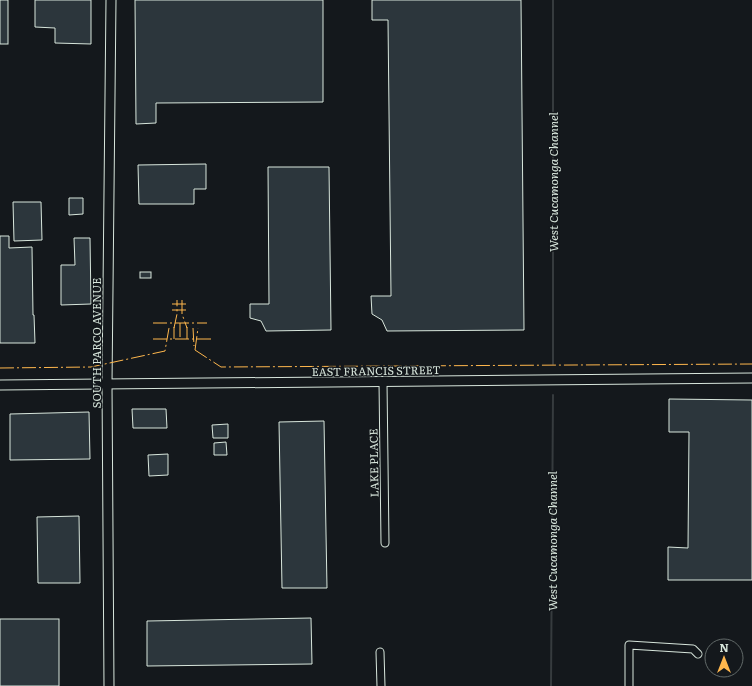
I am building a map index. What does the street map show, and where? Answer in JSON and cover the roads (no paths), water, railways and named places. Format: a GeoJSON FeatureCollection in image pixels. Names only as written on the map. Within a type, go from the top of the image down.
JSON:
{"type":"FeatureCollection","features":[{"type":"Feature","properties":{"kind":"street","name":"SOUTH PARCO AVENUE"},"geometry":{"type":"LineString","coordinates":[[109,686],[107,384],[111,0]]}},
{"type":"Feature","properties":{"kind":"street","name":"EAST FRANCIS STREET"},"geometry":{"type":"LineString","coordinates":[[0,385],[752,378]]}},
{"type":"Feature","properties":{"kind":"street","name":"LAKE PLACE"},"geometry":{"type":"LineString","coordinates":[[383,382],[384,543]]}},
{"type":"Feature","properties":{"kind":"street"},"geometry":{"type":"LineString","coordinates":[[629,686],[628,645],[693,649],[698,654]]}},
{"type":"Feature","properties":{"kind":"street"},"geometry":{"type":"LineString","coordinates":[[380,652],[381,686]]}},
{"type":"Feature","properties":{"kind":"waterway","name":"West Cucamonga Channel"},"geometry":{"type":"LineString","coordinates":[[553,0],[553,364]]}},
{"type":"Feature","properties":{"kind":"waterway","name":"West Cucamonga Channel"},"geometry":{"type":"LineString","coordinates":[[551,686],[553,395]]}}]}
